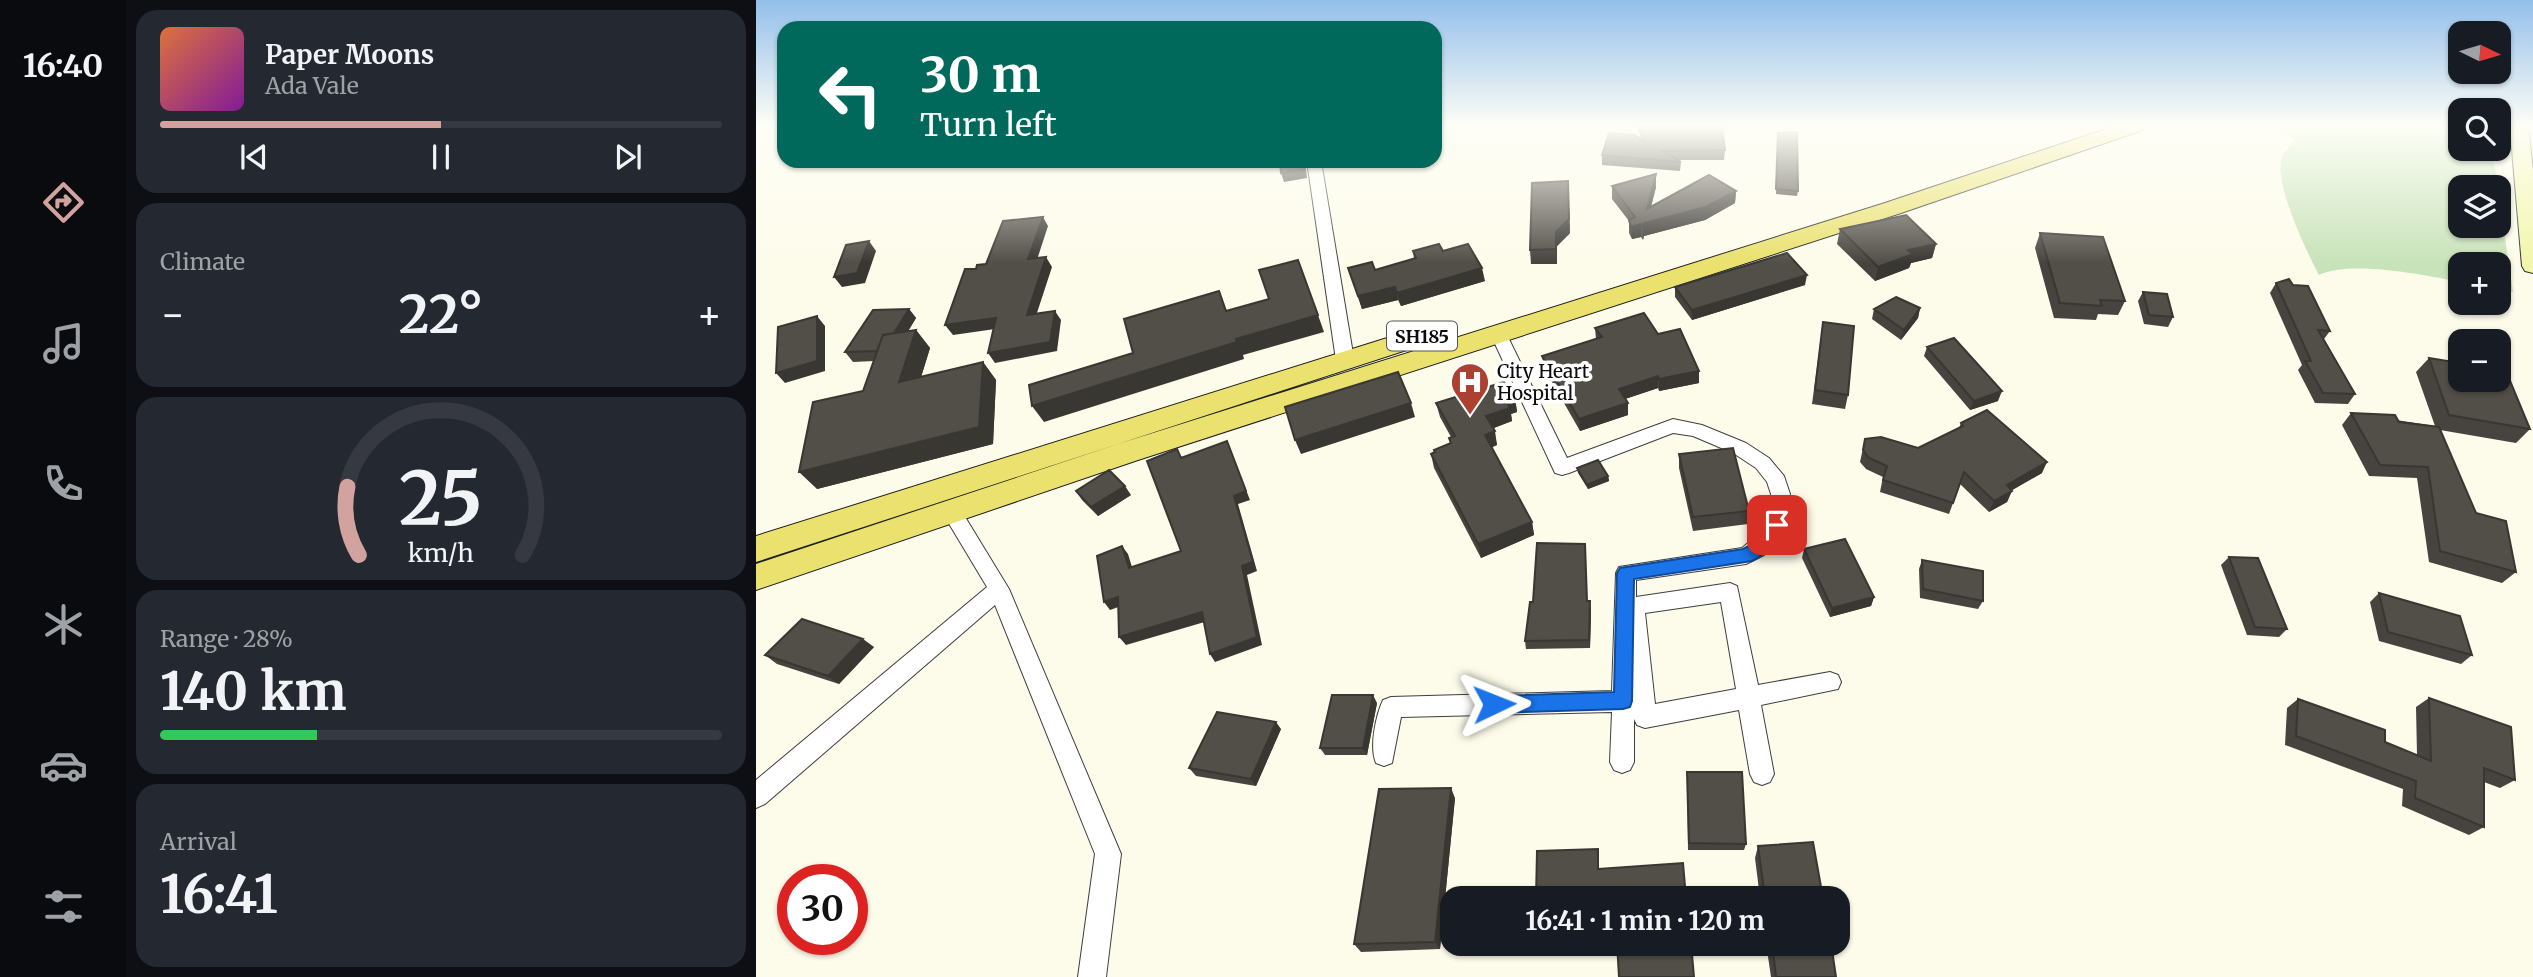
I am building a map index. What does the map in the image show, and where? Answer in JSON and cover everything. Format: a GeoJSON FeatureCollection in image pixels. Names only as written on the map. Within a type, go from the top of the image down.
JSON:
{"type":"FeatureCollection","features":[{"type":"Feature","properties":{"kind":"main road","name":"SH185"},"geometry":{"type":"LineString","coordinates":[[756,577],[952,512],[994,484],[1345,360],[1835,210],[1951,172]]}},
{"type":"Feature","properties":{"kind":"main road","name":"SH185"},"geometry":{"type":"LineString","coordinates":[[756,549],[994,484],[1498,333],[2001,172]]}},
{"type":"Feature","properties":{"kind":"street"},"geometry":{"type":"LineString","coordinates":[[1316,172],[1345,360]]}},
{"type":"Feature","properties":{"kind":"street"},"geometry":{"type":"LineString","coordinates":[[2524,172],[2533,266]]}},
{"type":"Feature","properties":{"kind":"street"},"geometry":{"type":"LineString","coordinates":[[1498,333],[1562,468],[1671,426],[1713,437],[1753,456],[1769,470],[1779,485],[1780,508],[1777,525],[1763,548],[1746,556],[1626,573],[1622,762]]}},
{"type":"Feature","properties":{"kind":"street"},"geometry":{"type":"LineString","coordinates":[[952,512],[999,589],[1108,854],[1092,977]]}},
{"type":"Feature","properties":{"kind":"street"},"geometry":{"type":"LineString","coordinates":[[1724,559],[1762,774]]}},
{"type":"Feature","properties":{"kind":"street"},"geometry":{"type":"LineString","coordinates":[[756,796],[999,589]]}},
{"type":"Feature","properties":{"kind":"street"},"geometry":{"type":"LineString","coordinates":[[1730,592],[1634,606],[1645,717],[1830,682]]}},
{"type":"Feature","properties":{"kind":"street"},"geometry":{"type":"LineString","coordinates":[[1384,755],[1391,707],[1623,701]]}},
{"type":"Feature","properties":{"kind":"green space"},"geometry":{"type":"Polygon","coordinates":[[[2281,172],[2496,172],[2496,175],[2448,175],[2448,238],[2505,238],[2507,252],[2448,252],[2448,280],[2369,269],[2333,271],[2319,275],[2286,199],[2281,172]]]}},
{"type":"Feature","properties":{"kind":"building"},"geometry":{"type":"Polygon","coordinates":[[[1777,172],[1798,172],[1798,191],[1776,189],[1777,172]]]}},
{"type":"Feature","properties":{"kind":"building"},"geometry":{"type":"Polygon","coordinates":[[[1656,174],[1647,209],[1709,175],[1736,191],[1706,207],[1644,223],[1643,227],[1641,224],[1631,227],[1629,220],[1635,217],[1612,186],[1656,174]]]}},
{"type":"Feature","properties":{"kind":"building"},"geometry":{"type":"Polygon","coordinates":[[[1568,181],[1569,219],[1556,232],[1556,249],[1530,250],[1532,183],[1568,181]]]}},
{"type":"Feature","properties":{"kind":"building"},"geometry":{"type":"Polygon","coordinates":[[[1906,215],[1936,244],[1908,250],[1913,254],[1878,267],[1840,229],[1906,215]]]}},
{"type":"Feature","properties":{"kind":"building"},"geometry":{"type":"Polygon","coordinates":[[[1043,217],[1028,259],[1046,257],[1027,315],[1055,311],[1050,342],[988,353],[996,318],[945,325],[965,269],[976,269],[977,265],[986,264],[1003,221],[1043,217]]]}},
{"type":"Feature","properties":{"kind":"building"},"geometry":{"type":"Polygon","coordinates":[[[2040,233],[2103,237],[2125,301],[2100,300],[2102,306],[2060,303],[2040,233]]]}},
{"type":"Feature","properties":{"kind":"building"},"geometry":{"type":"Polygon","coordinates":[[[869,241],[857,273],[834,277],[846,245],[869,241]]]}},
{"type":"Feature","properties":{"kind":"building"},"geometry":{"type":"Polygon","coordinates":[[[1439,244],[1443,251],[1468,244],[1482,268],[1397,293],[1395,287],[1358,296],[1348,268],[1372,262],[1375,270],[1416,258],[1413,251],[1439,244]]]}},
{"type":"Feature","properties":{"kind":"building"},"geometry":{"type":"Polygon","coordinates":[[[1787,253],[1807,275],[1692,310],[1675,287],[1787,253]]]}},
{"type":"Feature","properties":{"kind":"building"},"geometry":{"type":"Polygon","coordinates":[[[1298,260],[1318,315],[1032,406],[1029,385],[1133,353],[1124,319],[1219,291],[1226,311],[1269,299],[1259,270],[1298,260]]]}},
{"type":"Feature","properties":{"kind":"building"},"geometry":{"type":"Polygon","coordinates":[[[2289,279],[2293,285],[2308,286],[2330,331],[2318,330],[2355,394],[2323,393],[2305,361],[2311,361],[2276,283],[2289,279]]]}},
{"type":"Feature","properties":{"kind":"building"},"geometry":{"type":"Polygon","coordinates":[[[2143,292],[2167,294],[2173,317],[2149,315],[2143,292]]]}},
{"type":"Feature","properties":{"kind":"building"},"geometry":{"type":"Polygon","coordinates":[[[1896,297],[1920,308],[1904,330],[1874,309],[1896,297]]]}},
{"type":"Feature","properties":{"kind":"building"},"geometry":{"type":"Polygon","coordinates":[[[909,309],[894,333],[883,335],[877,351],[845,352],[873,310],[909,309]]]}},
{"type":"Feature","properties":{"kind":"building"},"geometry":{"type":"Polygon","coordinates":[[[1644,313],[1658,334],[1680,329],[1699,371],[1659,379],[1658,376],[1619,389],[1628,403],[1579,419],[1542,356],[1602,337],[1595,328],[1644,313]]]}},
{"type":"Feature","properties":{"kind":"building"},"geometry":{"type":"Polygon","coordinates":[[[817,316],[817,361],[776,373],[778,327],[817,316]]]}},
{"type":"Feature","properties":{"kind":"building"},"geometry":{"type":"Polygon","coordinates":[[[1823,322],[1854,326],[1848,395],[1815,390],[1823,322]]]}},
{"type":"Feature","properties":{"kind":"building"},"geometry":{"type":"Polygon","coordinates":[[[916,330],[899,382],[983,362],[979,427],[799,472],[813,402],[863,391],[883,335],[916,330]]]}},
{"type":"Feature","properties":{"kind":"building"},"geometry":{"type":"Polygon","coordinates":[[[1954,338],[2002,391],[1974,401],[1927,347],[1954,338]]]}},
{"type":"Feature","properties":{"kind":"building"},"geometry":{"type":"Polygon","coordinates":[[[2429,358],[2448,361],[2448,392],[2511,392],[2511,383],[2530,429],[2449,415],[2429,358]]]}},
{"type":"Feature","properties":{"kind":"building"},"geometry":{"type":"Polygon","coordinates":[[[1398,372],[1411,403],[1295,440],[1285,407],[1398,372]]]}},
{"type":"Feature","properties":{"kind":"building"},"geometry":{"type":"Polygon","coordinates":[[[1504,382],[1515,398],[1506,401],[1510,408],[1486,416],[1495,431],[1485,435],[1532,522],[1478,544],[1431,454],[1451,443],[1449,438],[1455,436],[1436,403],[1504,382]]]}},
{"type":"Feature","properties":{"kind":"building"},"geometry":{"type":"Polygon","coordinates":[[[1987,410],[2047,462],[2007,485],[2012,491],[1994,501],[1964,472],[1953,503],[1883,480],[1887,466],[1869,458],[1863,450],[1865,439],[1881,437],[1918,448],[1963,426],[1961,423],[1987,410]]]}},
{"type":"Feature","properties":{"kind":"building"},"geometry":{"type":"Polygon","coordinates":[[[2351,413],[2395,415],[2399,422],[2439,427],[2476,513],[2506,521],[2516,572],[2440,551],[2428,467],[2380,465],[2351,413]]]}},
{"type":"Feature","properties":{"kind":"building"},"geometry":{"type":"Polygon","coordinates":[[[1227,441],[1246,491],[1234,496],[1253,562],[1242,566],[1257,637],[1210,654],[1202,612],[1119,637],[1118,597],[1104,602],[1097,556],[1122,546],[1129,568],[1181,551],[1147,461],[1177,449],[1181,458],[1227,441]]]}},
{"type":"Feature","properties":{"kind":"building"},"geometry":{"type":"Polygon","coordinates":[[[1733,448],[1749,511],[1693,517],[1679,454],[1733,448]]]}},
{"type":"Feature","properties":{"kind":"building"},"geometry":{"type":"Polygon","coordinates":[[[1598,460],[1608,476],[1587,485],[1577,468],[1598,460]]]}},
{"type":"Feature","properties":{"kind":"building"},"geometry":{"type":"Polygon","coordinates":[[[1109,470],[1125,486],[1091,507],[1076,491],[1109,470]]]}},
{"type":"Feature","properties":{"kind":"building"},"geometry":{"type":"Polygon","coordinates":[[[1845,539],[1874,597],[1832,608],[1804,549],[1845,539]]]}},
{"type":"Feature","properties":{"kind":"building"},"geometry":{"type":"Polygon","coordinates":[[[1537,543],[1585,544],[1587,601],[1590,601],[1589,640],[1525,641],[1530,602],[1533,602],[1537,543]]]}},
{"type":"Feature","properties":{"kind":"building"},"geometry":{"type":"Polygon","coordinates":[[[2229,557],[2258,558],[2287,629],[2255,627],[2229,557]]]}},
{"type":"Feature","properties":{"kind":"building"},"geometry":{"type":"Polygon","coordinates":[[[1922,560],[1983,571],[1983,601],[1923,589],[1922,560]]]}},
{"type":"Feature","properties":{"kind":"building"},"geometry":{"type":"Polygon","coordinates":[[[2379,593],[2460,616],[2472,655],[2388,632],[2379,593]]]}},
{"type":"Feature","properties":{"kind":"building"},"geometry":{"type":"Polygon","coordinates":[[[802,619],[863,639],[828,676],[765,655],[802,619]]]}},
{"type":"Feature","properties":{"kind":"building"},"geometry":{"type":"Polygon","coordinates":[[[1332,695],[1373,695],[1363,748],[1320,748],[1332,695]]]}},
{"type":"Feature","properties":{"kind":"building"},"geometry":{"type":"Polygon","coordinates":[[[2429,698],[2511,727],[2515,780],[2484,768],[2484,827],[2415,798],[2416,781],[2296,736],[2298,699],[2385,730],[2385,742],[2431,761],[2429,698]]]}},
{"type":"Feature","properties":{"kind":"building"},"geometry":{"type":"Polygon","coordinates":[[[1217,712],[1276,722],[1251,779],[1189,768],[1217,712]]]}},
{"type":"Feature","properties":{"kind":"building"},"geometry":{"type":"Polygon","coordinates":[[[1687,772],[1742,772],[1746,844],[1689,843],[1687,772]]]}},
{"type":"Feature","properties":{"kind":"building"},"geometry":{"type":"Polygon","coordinates":[[[1451,788],[1435,942],[1354,944],[1379,789],[1451,788]]]}},
{"type":"Feature","properties":{"kind":"building"},"geometry":{"type":"Polygon","coordinates":[[[1813,842],[1821,886],[1763,886],[1758,846],[1813,842]]]}},
{"type":"Feature","properties":{"kind":"building"},"geometry":{"type":"Polygon","coordinates":[[[1598,849],[1598,869],[1683,863],[1685,886],[1536,886],[1537,851],[1598,849]]]}},
{"type":"Feature","properties":{"kind":"building"},"geometry":{"type":"Polygon","coordinates":[[[1618,956],[1692,956],[1694,977],[1619,977],[1618,956]]]}},
{"type":"Feature","properties":{"kind":"building"},"geometry":{"type":"Polygon","coordinates":[[[1774,956],[1833,956],[1836,977],[1776,977],[1774,956]]]}},
{"type":"Feature","properties":{"kind":"place","name":"City Heart Hospital"},"geometry":{"type":"Point","coordinates":[1470,416]}},
{"type":"Feature","properties":{"kind":"route"},"geometry":{"type":"LineString","coordinates":[[1494,704],[1623,701],[1626,573],[1746,556],[1763,548],[1777,525]]}}]}
